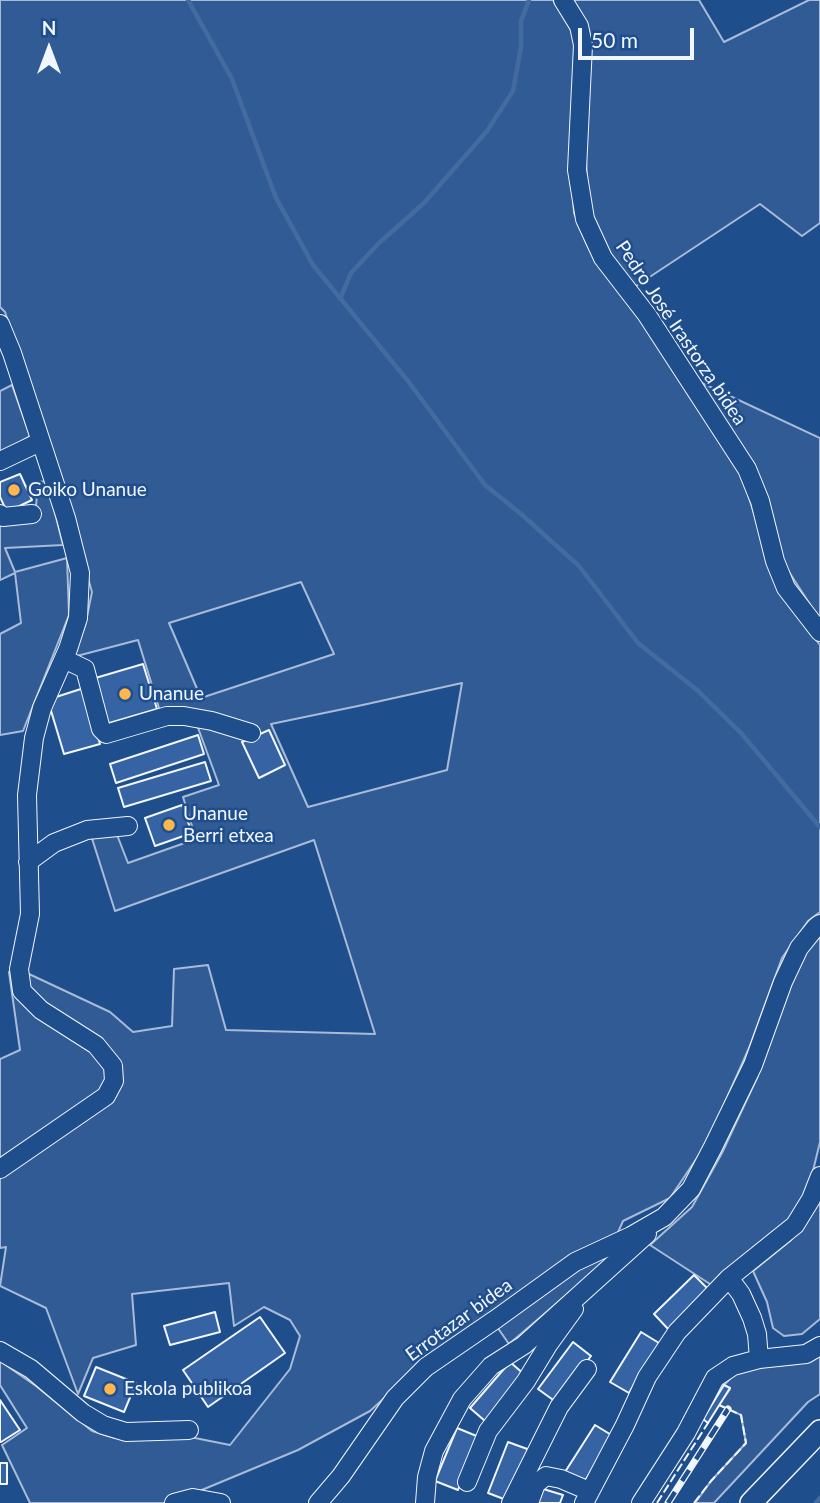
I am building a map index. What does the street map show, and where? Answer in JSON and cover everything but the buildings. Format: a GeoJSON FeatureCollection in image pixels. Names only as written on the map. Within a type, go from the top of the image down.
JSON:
{"type":"FeatureCollection","features":[{"type":"Feature","properties":{"kind":"main road"},"geometry":{"type":"LineString","coordinates":[[751,1503],[820,1431]]}},
{"type":"Feature","properties":{"kind":"main road"},"geometry":{"type":"LineString","coordinates":[[770,1503],[820,1450]]}},
{"type":"Feature","properties":{"kind":"street","name":"Pedro José Irastorza bidea"},"geometry":{"type":"LineString","coordinates":[[563,0],[579,26],[583,45],[577,170],[585,219],[603,258],[647,315],[747,469],[760,501],[775,561],[786,588],[820,632]]}},
{"type":"Feature","properties":{"kind":"street"},"geometry":{"type":"LineString","coordinates":[[0,324],[66,518],[80,573],[78,618],[64,660],[42,708],[34,738],[27,795],[30,914],[19,969],[22,991],[41,1010],[96,1045],[113,1066],[114,1081],[106,1096],[0,1169]]}},
{"type":"Feature","properties":{"kind":"street"},"geometry":{"type":"LineString","coordinates":[[0,461],[40,442]]}},
{"type":"Feature","properties":{"kind":"street"},"geometry":{"type":"LineString","coordinates":[[0,514],[3,517],[32,514]]}},
{"type":"Feature","properties":{"kind":"street"},"geometry":{"type":"LineString","coordinates":[[795,599],[820,612]]}},
{"type":"Feature","properties":{"kind":"street"},"geometry":{"type":"LineString","coordinates":[[64,660],[85,669],[101,729],[106,734],[167,716],[212,721],[251,733]]}},
{"type":"Feature","properties":{"kind":"street"},"geometry":{"type":"LineString","coordinates":[[28,862],[54,843],[87,830],[128,825]]}},
{"type":"Feature","properties":{"kind":"street","name":"Errotazar bidea"},"geometry":{"type":"LineString","coordinates":[[425,1503],[426,1477],[434,1451],[462,1399],[491,1366],[524,1345],[628,1252],[691,1189],[753,1065],[799,948],[820,924]]}},
{"type":"Feature","properties":{"kind":"street"},"geometry":{"type":"LineString","coordinates":[[528,1503],[536,1484],[546,1476],[561,1479],[587,1497],[647,1377],[677,1332],[729,1278],[794,1225],[811,1199],[820,1176]]}},
{"type":"Feature","properties":{"kind":"street","name":"Errotazar bidea"},"geometry":{"type":"LineString","coordinates":[[318,1503],[341,1476],[395,1398],[426,1367],[575,1262],[664,1217]]}},
{"type":"Feature","properties":{"kind":"street"},"geometry":{"type":"LineString","coordinates":[[729,1278],[741,1294],[752,1318],[757,1334],[759,1359]]}},
{"type":"Feature","properties":{"kind":"street","name":"Errotazar bidea"},"geometry":{"type":"LineString","coordinates":[[467,1482],[488,1431],[597,1279]]}},
{"type":"Feature","properties":{"kind":"street"},"geometry":{"type":"LineString","coordinates":[[641,1503],[686,1433],[715,1378],[733,1366],[759,1359],[806,1354],[820,1346]]}},
{"type":"Feature","properties":{"kind":"street"},"geometry":{"type":"LineString","coordinates":[[0,1351],[31,1369],[83,1413],[103,1425],[126,1432],[189,1430]]}},
{"type":"Feature","properties":{"kind":"street"},"geometry":{"type":"LineString","coordinates":[[511,1503],[559,1407],[587,1369]]}},
{"type":"Feature","properties":{"kind":"street"},"geometry":{"type":"LineString","coordinates":[[174,1503],[193,1498],[221,1503]]}},
{"type":"Feature","properties":{"kind":"shaded area"},"geometry":{"type":"Polygon","coordinates":[[[0,0],[553,0],[575,37],[570,161],[574,213],[588,247],[644,320],[743,479],[772,570],[791,608],[820,645],[820,912],[808,921],[782,958],[749,1048],[707,1143],[670,1198],[623,1221],[605,1262],[509,1344],[488,1314],[424,1362],[370,1411],[298,1450],[165,1503],[30,1503],[2,1445],[27,1428],[0,1385],[0,1361],[92,1431],[115,1438],[195,1438],[230,1445],[290,1369],[300,1336],[290,1320],[264,1307],[234,1326],[229,1283],[132,1294],[136,1345],[93,1358],[78,1394],[46,1308],[0,1286],[6,1247],[0,1248],[0,1059],[20,1050],[9,972],[29,974],[110,1012],[133,1032],[172,1026],[174,969],[208,965],[226,1030],[375,1034],[314,840],[115,911],[89,829],[112,822],[128,863],[196,839],[183,797],[219,785],[197,725],[164,724],[138,640],[73,657],[85,626],[92,592],[62,488],[5,312],[0,307],[0,0]],[[301,582],[169,623],[201,698],[334,654],[301,582]],[[462,683],[271,724],[308,807],[447,770],[462,683]]]}},
{"type":"Feature","properties":{"kind":"shaded area"},"geometry":{"type":"Polygon","coordinates":[[[571,0],[699,0],[724,42],[809,0],[820,0],[820,223],[802,236],[760,204],[633,288],[601,244],[593,219],[587,182],[585,134],[571,0]]]}},
{"type":"Feature","properties":{"kind":"shaded area"},"geometry":{"type":"Polygon","coordinates":[[[700,382],[820,438],[820,620],[784,564],[700,382]]]}},
{"type":"Feature","properties":{"kind":"shaded area"},"geometry":{"type":"Polygon","coordinates":[[[12,385],[30,436],[0,454],[0,391],[12,385]]]}},
{"type":"Feature","properties":{"kind":"shaded area"},"geometry":{"type":"Polygon","coordinates":[[[47,481],[63,545],[5,548],[15,572],[67,558],[69,615],[23,731],[0,735],[0,634],[21,623],[15,573],[0,580],[0,519],[35,519],[38,482],[47,481]]]}},
{"type":"Feature","properties":{"kind":"shaded area"},"geometry":{"type":"Polygon","coordinates":[[[820,934],[820,1142],[809,1187],[790,1218],[755,1246],[713,1286],[650,1245],[692,1207],[722,1153],[757,1078],[803,952],[820,934]]]}},
{"type":"Feature","properties":{"kind":"shaded area"},"geometry":{"type":"Polygon","coordinates":[[[820,1196],[820,1319],[802,1334],[784,1336],[773,1328],[767,1302],[753,1271],[790,1241],[809,1218],[820,1196]]]}},
{"type":"Feature","properties":{"kind":"shaded area"},"geometry":{"type":"Polygon","coordinates":[[[820,1355],[820,1394],[808,1402],[714,1503],[695,1503],[746,1443],[741,1415],[719,1405],[730,1389],[724,1385],[736,1373],[746,1369],[794,1364],[820,1355]]]}},
{"type":"Feature","properties":{"kind":"waterway"},"geometry":{"type":"LineString","coordinates":[[188,0],[232,79],[276,198],[313,265],[408,381],[485,485],[579,566],[638,643],[697,690],[741,733],[820,827]]}},
{"type":"Feature","properties":{"kind":"waterway"},"geometry":{"type":"LineString","coordinates":[[340,299],[351,273],[379,243],[424,203],[487,131],[513,91],[521,47],[521,21],[529,0]]}},
{"type":"Feature","properties":{"kind":"waterway"},"geometry":{"type":"LineString","coordinates":[[816,1503],[820,1498]]}},
{"type":"Feature","properties":{"kind":"railway"},"geometry":{"type":"LineString","coordinates":[[668,1503],[728,1409]]}},
{"type":"Feature","properties":{"kind":"fence"},"geometry":{"type":"LineString","coordinates":[[694,1503],[746,1443],[741,1415],[719,1405]]}},
{"type":"Feature","properties":{"kind":"fence"},"geometry":{"type":"LineString","coordinates":[[657,1503],[708,1423]]}},
{"type":"Feature","properties":{"kind":"place","name":"Goiko Unanue"},"geometry":{"type":"Point","coordinates":[14,490]}},
{"type":"Feature","properties":{"kind":"place","name":"Unanue"},"geometry":{"type":"Point","coordinates":[125,694]}},
{"type":"Feature","properties":{"kind":"place","name":"Unanue Berri etxea"},"geometry":{"type":"Point","coordinates":[169,825]}},
{"type":"Feature","properties":{"kind":"place","name":"Eskola publikoa"},"geometry":{"type":"Point","coordinates":[110,1389]}}]}
